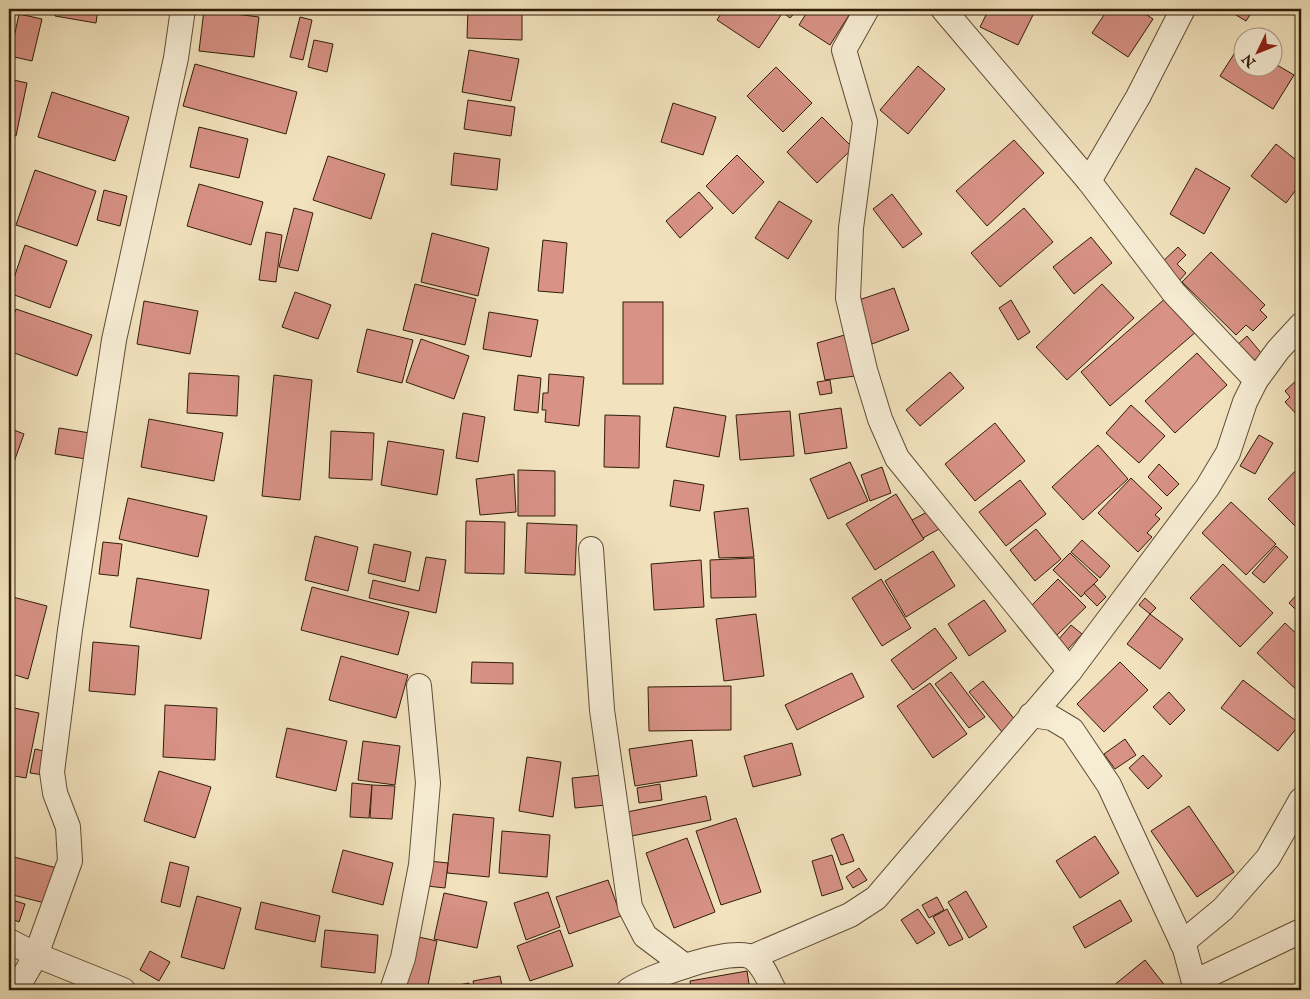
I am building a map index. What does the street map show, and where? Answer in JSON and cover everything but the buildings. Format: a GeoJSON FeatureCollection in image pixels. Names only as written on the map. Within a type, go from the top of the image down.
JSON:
{"type":"FeatureCollection","features":[{"type":"Feature","properties":{"kind":"street"},"geometry":{"type":"LineString","coordinates":[[16,990],[36,955],[70,861],[68,827],[55,793],[52,772],[70,630],[114,340],[176,58],[183,9]]}},
{"type":"Feature","properties":{"kind":"street"},"geometry":{"type":"LineString","coordinates":[[867,9],[844,50],[865,122],[852,228],[848,298],[865,370],[880,420],[897,458],[1070,671]]}},
{"type":"Feature","properties":{"kind":"street"},"geometry":{"type":"LineString","coordinates":[[943,9],[1088,181],[1174,293],[1256,380]]}},
{"type":"Feature","properties":{"kind":"street"},"geometry":{"type":"LineString","coordinates":[[1088,181],[1138,97],[1183,9]]}},
{"type":"Feature","properties":{"kind":"street"},"geometry":{"type":"LineString","coordinates":[[629,990],[641,982],[684,966],[735,954],[752,957],[850,915],[876,898],[1070,671],[1207,488],[1228,453],[1245,402],[1256,380],[1278,350],[1301,325]]}},
{"type":"Feature","properties":{"kind":"street"},"geometry":{"type":"LineString","coordinates":[[590,550],[602,710],[630,907],[645,936],[684,966]]}},
{"type":"Feature","properties":{"kind":"street"},"geometry":{"type":"LineString","coordinates":[[392,990],[403,958],[421,865],[428,783],[419,686]]}},
{"type":"Feature","properties":{"kind":"street"},"geometry":{"type":"LineString","coordinates":[[1031,715],[1052,718],[1072,730],[1109,785],[1182,942],[1195,986],[1301,931]]}},
{"type":"Feature","properties":{"kind":"street"},"geometry":{"type":"LineString","coordinates":[[1182,942],[1223,909],[1268,858],[1301,800]]}},
{"type":"Feature","properties":{"kind":"street"},"geometry":{"type":"LineString","coordinates":[[9,941],[36,955],[123,990]]}},
{"type":"Feature","properties":{"kind":"street"},"geometry":{"type":"LineString","coordinates":[[752,957],[763,968],[774,990]]}}]}
